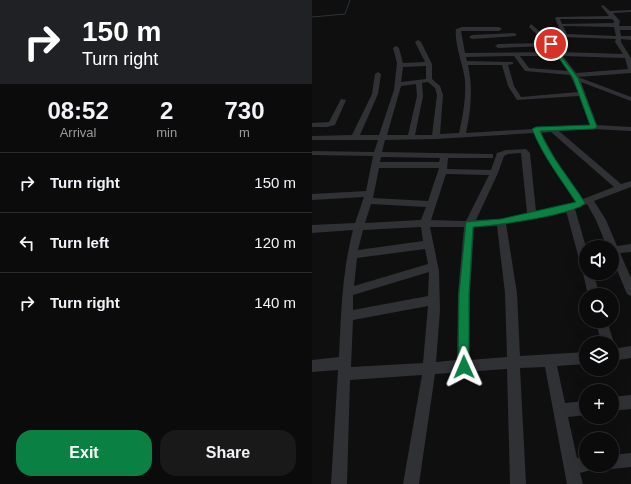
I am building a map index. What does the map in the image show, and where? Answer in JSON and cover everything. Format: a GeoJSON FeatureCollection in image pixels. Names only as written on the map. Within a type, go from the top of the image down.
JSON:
{"type":"FeatureCollection","features":[{"type":"Feature","properties":{"kind":"street"},"geometry":{"type":"LineString","coordinates":[[518,54],[516,55],[527,70],[574,75],[612,69],[631,71],[625,53],[618,42],[617,21],[603,6]]}},
{"type":"Feature","properties":{"kind":"street"},"geometry":{"type":"LineString","coordinates":[[609,12],[631,11]]}},
{"type":"Feature","properties":{"kind":"street"},"geometry":{"type":"LineString","coordinates":[[614,17],[557,18],[565,36],[591,39],[631,38]]}},
{"type":"Feature","properties":{"kind":"street"},"geometry":{"type":"LineString","coordinates":[[560,24],[617,26],[631,28]]}},
{"type":"Feature","properties":{"kind":"street"},"geometry":{"type":"LineString","coordinates":[[531,26],[551,44],[574,75],[583,94],[594,127]]}},
{"type":"Feature","properties":{"kind":"street"},"geometry":{"type":"LineString","coordinates":[[462,136],[467,113],[468,81],[458,37],[459,29],[499,28]]}},
{"type":"Feature","properties":{"kind":"street"},"geometry":{"type":"LineString","coordinates":[[509,28],[522,46],[525,54]]}},
{"type":"Feature","properties":{"kind":"street"},"geometry":{"type":"LineString","coordinates":[[472,37],[514,35]]}},
{"type":"Feature","properties":{"kind":"street"},"geometry":{"type":"LineString","coordinates":[[418,42],[429,64],[429,80]]}},
{"type":"Feature","properties":{"kind":"street"},"geometry":{"type":"LineString","coordinates":[[498,46],[551,44]]}},
{"type":"Feature","properties":{"kind":"street"},"geometry":{"type":"LineString","coordinates":[[339,484],[346,316],[352,255],[359,226],[369,197],[377,154],[398,84],[400,65],[396,48]]}},
{"type":"Feature","properties":{"kind":"street"},"geometry":{"type":"LineString","coordinates":[[594,48],[605,62]]}},
{"type":"Feature","properties":{"kind":"street"},"geometry":{"type":"LineString","coordinates":[[462,55],[598,55],[625,53],[631,50]]}},
{"type":"Feature","properties":{"kind":"street"},"geometry":{"type":"LineString","coordinates":[[464,63],[521,62]]}},
{"type":"Feature","properties":{"kind":"street"},"geometry":{"type":"LineString","coordinates":[[505,63],[511,86],[519,99],[583,94]]}},
{"type":"Feature","properties":{"kind":"street"},"geometry":{"type":"LineString","coordinates":[[400,65],[429,64]]}},
{"type":"Feature","properties":{"kind":"street"},"geometry":{"type":"LineString","coordinates":[[355,138],[375,94],[378,74]]}},
{"type":"Feature","properties":{"kind":"street"},"geometry":{"type":"LineString","coordinates":[[574,75],[631,99]]}},
{"type":"Feature","properties":{"kind":"street"},"geometry":{"type":"LineString","coordinates":[[398,84],[429,80],[438,87],[440,95],[436,137]]}},
{"type":"Feature","properties":{"kind":"street"},"geometry":{"type":"LineString","coordinates":[[411,137],[420,96],[419,81]]}},
{"type":"Feature","properties":{"kind":"street"},"geometry":{"type":"LineString","coordinates":[[312,125],[327,125],[332,123],[343,100]]}},
{"type":"Feature","properties":{"kind":"street"},"geometry":{"type":"LineString","coordinates":[[312,138],[462,136],[536,129],[594,127],[631,129]]}},
{"type":"Feature","properties":{"kind":"street"},"geometry":{"type":"LineString","coordinates":[[536,129],[543,147],[555,167],[601,220],[610,240]]}},
{"type":"Feature","properties":{"kind":"street"},"geometry":{"type":"LineString","coordinates":[[552,129],[620,188]]}},
{"type":"Feature","properties":{"kind":"street"},"geometry":{"type":"LineString","coordinates":[[464,367],[464,294],[469,224],[494,173],[500,155],[503,153],[519,151],[526,153],[532,215]]}},
{"type":"Feature","properties":{"kind":"street"},"geometry":{"type":"LineString","coordinates":[[312,153],[377,154],[494,173]]}},
{"type":"Feature","properties":{"kind":"street"},"geometry":{"type":"LineString","coordinates":[[376,165],[443,164],[490,156]]}},
{"type":"Feature","properties":{"kind":"street"},"geometry":{"type":"LineString","coordinates":[[411,484],[429,369],[434,300],[433,267],[425,222],[443,164]]}},
{"type":"Feature","properties":{"kind":"street"},"geometry":{"type":"LineString","coordinates":[[312,229],[425,222],[469,224],[501,222],[570,207],[631,184]]}},
{"type":"Feature","properties":{"kind":"street"},"geometry":{"type":"LineString","coordinates":[[312,196],[369,197],[431,204]]}},
{"type":"Feature","properties":{"kind":"street"},"geometry":{"type":"LineString","coordinates":[[570,207],[579,240]]}},
{"type":"Feature","properties":{"kind":"street"},"geometry":{"type":"LineString","coordinates":[[501,222],[511,293],[512,364],[518,484]]}},
{"type":"Feature","properties":{"kind":"street"},"geometry":{"type":"LineString","coordinates":[[352,255],[430,244]]}},
{"type":"Feature","properties":{"kind":"street"},"geometry":{"type":"LineString","coordinates":[[619,249],[631,248]]}},
{"type":"Feature","properties":{"kind":"street"},"geometry":{"type":"LineString","coordinates":[[619,259],[628,276],[631,291]]}},
{"type":"Feature","properties":{"kind":"street"},"geometry":{"type":"LineString","coordinates":[[348,292],[433,267]]}},
{"type":"Feature","properties":{"kind":"street"},"geometry":{"type":"LineString","coordinates":[[346,316],[434,300]]}},
{"type":"Feature","properties":{"kind":"street"},"geometry":{"type":"LineString","coordinates":[[619,353],[631,352]]}},
{"type":"Feature","properties":{"kind":"street"},"geometry":{"type":"LineString","coordinates":[[312,366],[429,369],[579,359]]}},
{"type":"Feature","properties":{"kind":"street"},"geometry":{"type":"LineString","coordinates":[[550,361],[560,411],[579,466],[575,484]]}},
{"type":"Feature","properties":{"kind":"street"},"geometry":{"type":"LineString","coordinates":[[619,403],[631,402]]}},
{"type":"Feature","properties":{"kind":"street"},"geometry":{"type":"LineString","coordinates":[[560,411],[579,409]]}},
{"type":"Feature","properties":{"kind":"street"},"geometry":{"type":"LineString","coordinates":[[619,461],[631,460]]}},
{"type":"Feature","properties":{"kind":"waterway"},"geometry":{"type":"LineString","coordinates":[[312,17],[345,14],[350,0]]}},
{"type":"Feature","properties":{"kind":"route"},"geometry":{"type":"LineString","coordinates":[[464,367],[464,282],[469,224],[501,222],[570,207],[581,203],[555,167],[543,147],[536,129],[594,127],[576,78],[551,44]]}}]}
